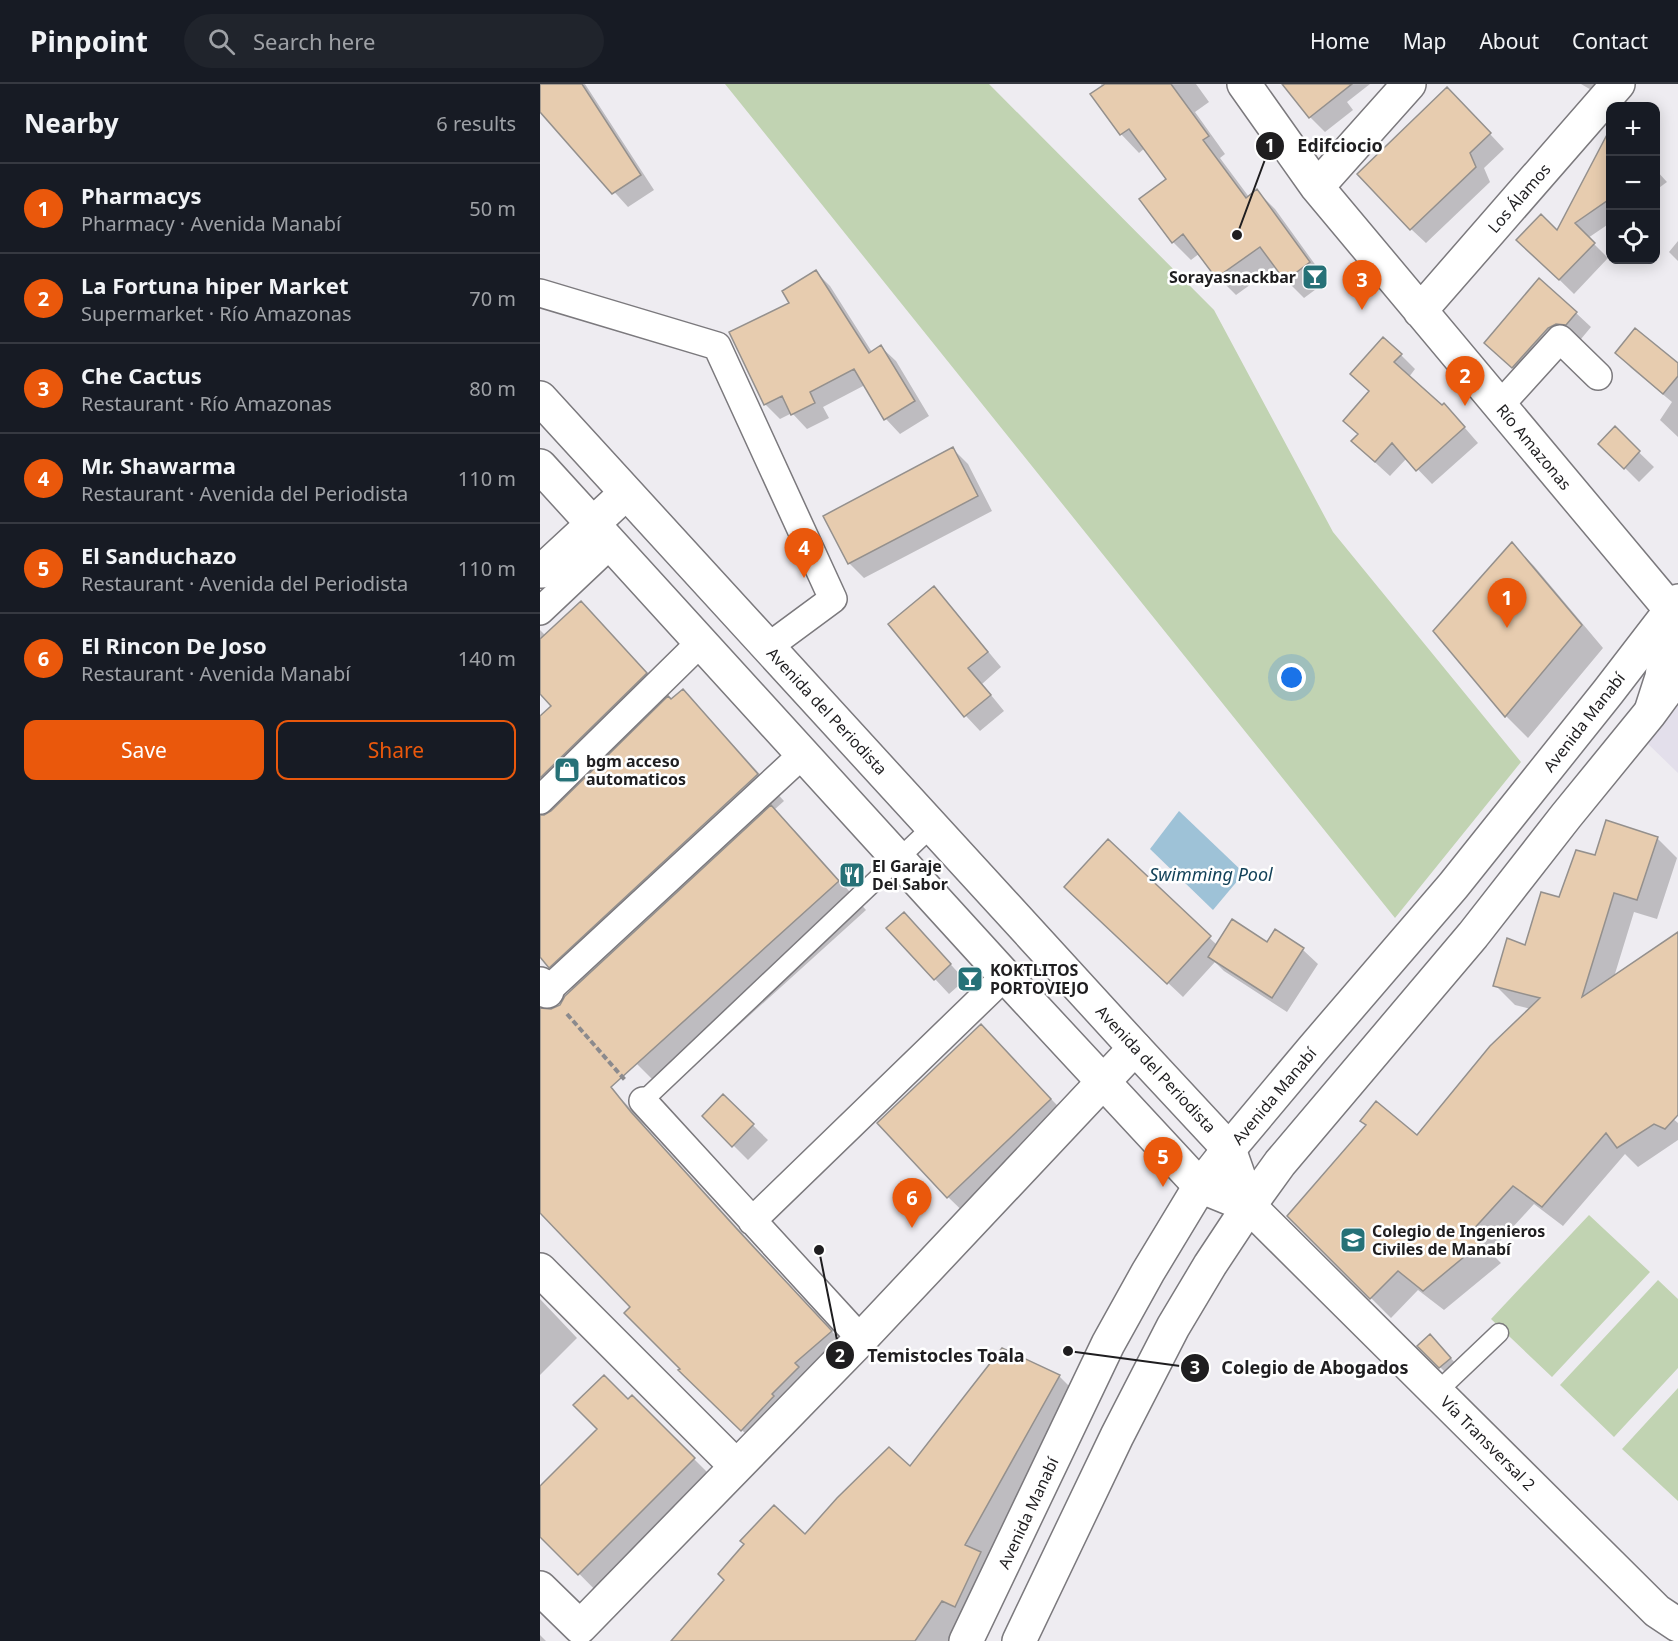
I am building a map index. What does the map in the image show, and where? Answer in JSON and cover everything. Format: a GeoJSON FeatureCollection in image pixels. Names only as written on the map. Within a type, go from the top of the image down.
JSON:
{"type":"FeatureCollection","features":[{"type":"Feature","properties":{"kind":"street","name":"Río Amazonas"},"geometry":{"type":"LineString","coordinates":[[1244,84],[1317,186],[1420,311],[1675,606]]}},
{"type":"Feature","properties":{"kind":"street"},"geometry":{"type":"LineString","coordinates":[[1317,186],[1409,84]]}},
{"type":"Feature","properties":{"kind":"street","name":"Los Álamos"},"geometry":{"type":"LineString","coordinates":[[1420,311],[1618,84]]}},
{"type":"Feature","properties":{"kind":"street"},"geometry":{"type":"LineString","coordinates":[[540,293],[717,346],[833,599],[768,647]]}},
{"type":"Feature","properties":{"kind":"street"},"geometry":{"type":"LineString","coordinates":[[1500,405],[1560,339],[1598,376]]}},
{"type":"Feature","properties":{"kind":"street","name":"Avenida del Periodista"},"geometry":{"type":"LineString","coordinates":[[540,398],[1229,1149],[1249,1206]]}},
{"type":"Feature","properties":{"kind":"street"},"geometry":{"type":"LineString","coordinates":[[540,466],[1005,976],[1200,1186],[1249,1206]]}},
{"type":"Feature","properties":{"kind":"street"},"geometry":{"type":"LineString","coordinates":[[540,611],[602,534],[626,492]]}},
{"type":"Feature","properties":{"kind":"street"},"geometry":{"type":"LineString","coordinates":[[540,569],[542,571],[602,534]]}},
{"type":"Feature","properties":{"kind":"street"},"geometry":{"type":"LineString","coordinates":[[1650,713],[1662,677],[1675,606]]}},
{"type":"Feature","properties":{"kind":"street","name":"Avenida Manabí"},"geometry":{"type":"LineString","coordinates":[[966,1641],[1108,1344],[1200,1186],[1453,886],[1675,606]]}},
{"type":"Feature","properties":{"kind":"street"},"geometry":{"type":"LineString","coordinates":[[540,800],[701,642]]}},
{"type":"Feature","properties":{"kind":"street"},"geometry":{"type":"LineString","coordinates":[[1019,1641],[1117,1436],[1173,1327],[1249,1206],[1281,1163],[1473,935],[1678,675]]}},
{"type":"Feature","properties":{"kind":"street"},"geometry":{"type":"LineString","coordinates":[[543,987],[803,753]]}},
{"type":"Feature","properties":{"kind":"street"},"geometry":{"type":"LineString","coordinates":[[752,1221],[1005,976]]}},
{"type":"Feature","properties":{"kind":"street"},"geometry":{"type":"LineString","coordinates":[[540,1588],[573,1636],[861,1339],[1135,1048]]}},
{"type":"Feature","properties":{"kind":"street"},"geometry":{"type":"LineString","coordinates":[[644,1101],[861,1339]]}},
{"type":"Feature","properties":{"kind":"street","name":"Vía Transversal 2"},"geometry":{"type":"LineString","coordinates":[[1249,1206],[1657,1611],[1678,1625]]}},
{"type":"Feature","properties":{"kind":"street"},"geometry":{"type":"LineString","coordinates":[[540,1270],[736,1466]]}},
{"type":"Feature","properties":{"kind":"lane"},"geometry":{"type":"LineString","coordinates":[[644,1101],[933,826]]}},
{"type":"Feature","properties":{"kind":"lane"},"geometry":{"type":"LineString","coordinates":[[1437,1392],[1499,1333]]}},
{"type":"Feature","properties":{"kind":"path"},"geometry":{"type":"LineString","coordinates":[[543,987],[644,1101]]}},
{"type":"Feature","properties":{"kind":"shaded area"},"geometry":{"type":"Polygon","coordinates":[[[1678,704],[1678,773],[1645,741],[1678,704]]]}},
{"type":"Feature","properties":{"kind":"green space"},"geometry":{"type":"Polygon","coordinates":[[[725,84],[989,84],[1214,310],[1333,532],[1521,762],[1395,918],[725,84]]]}},
{"type":"Feature","properties":{"kind":"green space"},"geometry":{"type":"Polygon","coordinates":[[[1589,1215],[1650,1272],[1552,1377],[1491,1319],[1589,1215]]]}},
{"type":"Feature","properties":{"kind":"green space"},"geometry":{"type":"Polygon","coordinates":[[[1658,1280],[1678,1299],[1678,1368],[1614,1437],[1560,1385],[1658,1280]]]}},
{"type":"Feature","properties":{"kind":"green space"},"geometry":{"type":"Polygon","coordinates":[[[1678,1388],[1678,1501],[1622,1449],[1678,1388]]]}},
{"type":"Feature","properties":{"kind":"water","name":"Swimming Pool"},"geometry":{"type":"Polygon","coordinates":[[[1179,811],[1244,873],[1213,910],[1150,849],[1179,811]]]}},
{"type":"Feature","properties":{"kind":"building"},"geometry":{"type":"Polygon","coordinates":[[[540,84],[582,84],[641,175],[612,194],[540,112],[540,84]]]}},
{"type":"Feature","properties":{"kind":"building"},"geometry":{"type":"Polygon","coordinates":[[[1105,84],[1171,84],[1209,136],[1203,140],[1246,198],[1257,189],[1310,262],[1285,281],[1260,247],[1216,278],[1183,234],[1172,243],[1139,199],[1166,179],[1129,129],[1120,135],[1090,94],[1105,84]]]}},
{"type":"Feature","properties":{"kind":"building"},"geometry":{"type":"Polygon","coordinates":[[[1282,84],[1352,84],[1309,118],[1282,84]]]}},
{"type":"Feature","properties":{"kind":"building"},"geometry":{"type":"Polygon","coordinates":[[[1447,87],[1491,133],[1470,153],[1476,167],[1410,230],[1357,174],[1447,87]]]}},
{"type":"Feature","properties":{"kind":"building"},"geometry":{"type":"Polygon","coordinates":[[[1606,137],[1606,201],[1575,223],[1595,243],[1559,280],[1516,240],[1541,214],[1557,230],[1606,137]]]}},
{"type":"Feature","properties":{"kind":"building"},"geometry":{"type":"Polygon","coordinates":[[[816,270],[869,353],[881,345],[915,401],[884,420],[854,369],[810,392],[815,403],[791,415],[782,396],[764,405],[729,332],[789,303],[782,291],[816,270]]]}},
{"type":"Feature","properties":{"kind":"building"},"geometry":{"type":"Polygon","coordinates":[[[1539,278],[1577,312],[1566,325],[1556,324],[1548,328],[1512,368],[1484,343],[1539,278]]]}},
{"type":"Feature","properties":{"kind":"building"},"geometry":{"type":"Polygon","coordinates":[[[1635,328],[1678,363],[1678,376],[1663,394],[1615,353],[1635,328]]]}},
{"type":"Feature","properties":{"kind":"building"},"geometry":{"type":"Polygon","coordinates":[[[1383,337],[1402,354],[1394,362],[1442,405],[1444,403],[1465,427],[1416,471],[1392,443],[1375,462],[1351,441],[1358,434],[1343,421],[1369,391],[1350,374],[1383,337]]]}},
{"type":"Feature","properties":{"kind":"building"},"geometry":{"type":"Polygon","coordinates":[[[1615,426],[1640,451],[1624,469],[1598,444],[1615,426]]]}},
{"type":"Feature","properties":{"kind":"building"},"geometry":{"type":"Polygon","coordinates":[[[953,447],[978,496],[848,564],[823,516],[953,447]]]}},
{"type":"Feature","properties":{"kind":"building"},"geometry":{"type":"Polygon","coordinates":[[[1512,542],[1582,625],[1505,717],[1433,631],[1512,542]]]}},
{"type":"Feature","properties":{"kind":"building"},"geometry":{"type":"Polygon","coordinates":[[[934,586],[988,652],[968,668],[991,695],[964,717],[888,624],[934,586]]]}},
{"type":"Feature","properties":{"kind":"building"},"geometry":{"type":"Polygon","coordinates":[[[581,601],[647,673],[540,778],[540,716],[551,706],[540,694],[540,639],[581,601]]]}},
{"type":"Feature","properties":{"kind":"building"},"geometry":{"type":"Polygon","coordinates":[[[683,689],[758,774],[549,968],[540,957],[540,815],[551,811],[668,696],[671,699],[683,689]]]}},
{"type":"Feature","properties":{"kind":"building"},"geometry":{"type":"Polygon","coordinates":[[[771,805],[839,881],[611,1087],[736,1228],[832,1331],[795,1363],[799,1367],[772,1394],[774,1396],[741,1431],[624,1313],[630,1307],[540,1213],[540,1008],[551,1009],[560,1005],[565,996],[771,805]]]}},
{"type":"Feature","properties":{"kind":"building"},"geometry":{"type":"Polygon","coordinates":[[[1606,820],[1658,837],[1637,900],[1614,893],[1582,997],[1678,932],[1678,1115],[1665,1129],[1654,1124],[1617,1148],[1606,1133],[1542,1207],[1513,1186],[1471,1232],[1482,1242],[1423,1291],[1398,1271],[1370,1299],[1287,1216],[1366,1125],[1360,1121],[1376,1101],[1417,1135],[1490,1046],[1540,998],[1493,986],[1507,938],[1525,945],[1541,892],[1559,897],[1576,850],[1595,855],[1606,820]]]}},
{"type":"Feature","properties":{"kind":"building"},"geometry":{"type":"Polygon","coordinates":[[[1108,839],[1211,936],[1167,984],[1064,887],[1108,839]]]}},
{"type":"Feature","properties":{"kind":"building"},"geometry":{"type":"Polygon","coordinates":[[[904,912],[951,964],[934,980],[886,928],[904,912]]]}},
{"type":"Feature","properties":{"kind":"building"},"geometry":{"type":"Polygon","coordinates":[[[1232,919],[1267,942],[1275,929],[1304,948],[1272,998],[1208,957],[1232,919]]]}},
{"type":"Feature","properties":{"kind":"building"},"geometry":{"type":"Polygon","coordinates":[[[981,1024],[1051,1099],[947,1198],[877,1123],[981,1024]]]}},
{"type":"Feature","properties":{"kind":"building"},"geometry":{"type":"Polygon","coordinates":[[[723,1094],[754,1124],[732,1147],[702,1116],[723,1094]]]}},
{"type":"Feature","properties":{"kind":"building"},"geometry":{"type":"Polygon","coordinates":[[[1430,1334],[1451,1358],[1439,1368],[1417,1346],[1430,1334]]]}},
{"type":"Feature","properties":{"kind":"building"},"geometry":{"type":"Polygon","coordinates":[[[1002,1348],[1060,1375],[965,1545],[981,1552],[955,1607],[942,1601],[915,1641],[671,1641],[724,1580],[718,1574],[744,1544],[740,1541],[774,1505],[805,1534],[837,1498],[889,1447],[910,1466],[1002,1348]]]}},
{"type":"Feature","properties":{"kind":"building"},"geometry":{"type":"Polygon","coordinates":[[[604,1375],[628,1399],[632,1395],[695,1458],[578,1575],[540,1537],[540,1486],[597,1429],[573,1405],[604,1375]]]}},
{"type":"Feature","properties":{"kind":"place","name":"Edifciocio"},"geometry":{"type":"Point","coordinates":[1237,235]}},
{"type":"Feature","properties":{"kind":"place","name":"Sorayasnackbar"},"geometry":{"type":"Point","coordinates":[1315,277]}},
{"type":"Feature","properties":{"kind":"place","name":"Che Cactus"},"geometry":{"type":"Point","coordinates":[1362,310]}},
{"type":"Feature","properties":{"kind":"place","name":"La Fortuna hiper Market"},"geometry":{"type":"Point","coordinates":[1465,406]}},
{"type":"Feature","properties":{"kind":"place","name":"Mr. Shawarma"},"geometry":{"type":"Point","coordinates":[804,578]}},
{"type":"Feature","properties":{"kind":"place","name":"Pharmacys"},"geometry":{"type":"Point","coordinates":[1507,628]}},
{"type":"Feature","properties":{"kind":"place","name":"bgm acceso automaticos"},"geometry":{"type":"Point","coordinates":[567,770]}},
{"type":"Feature","properties":{"kind":"place","name":"El Garaje Del Sabor"},"geometry":{"type":"Point","coordinates":[852,875]}},
{"type":"Feature","properties":{"kind":"place","name":"KOKTLITOS PORTOVIEJO"},"geometry":{"type":"Point","coordinates":[970,979]}},
{"type":"Feature","properties":{"kind":"place","name":"El Sanduchazo"},"geometry":{"type":"Point","coordinates":[1163,1187]}},
{"type":"Feature","properties":{"kind":"place","name":"El Rincon De Joso"},"geometry":{"type":"Point","coordinates":[912,1228]}},
{"type":"Feature","properties":{"kind":"place","name":"Colegio de Ingenieros Civiles de Manabí"},"geometry":{"type":"Point","coordinates":[1353,1240]}},
{"type":"Feature","properties":{"kind":"place","name":"Temistocles Toala"},"geometry":{"type":"Point","coordinates":[819,1250]}},
{"type":"Feature","properties":{"kind":"place","name":"Colegio de Abogados"},"geometry":{"type":"Point","coordinates":[1068,1351]}}]}
